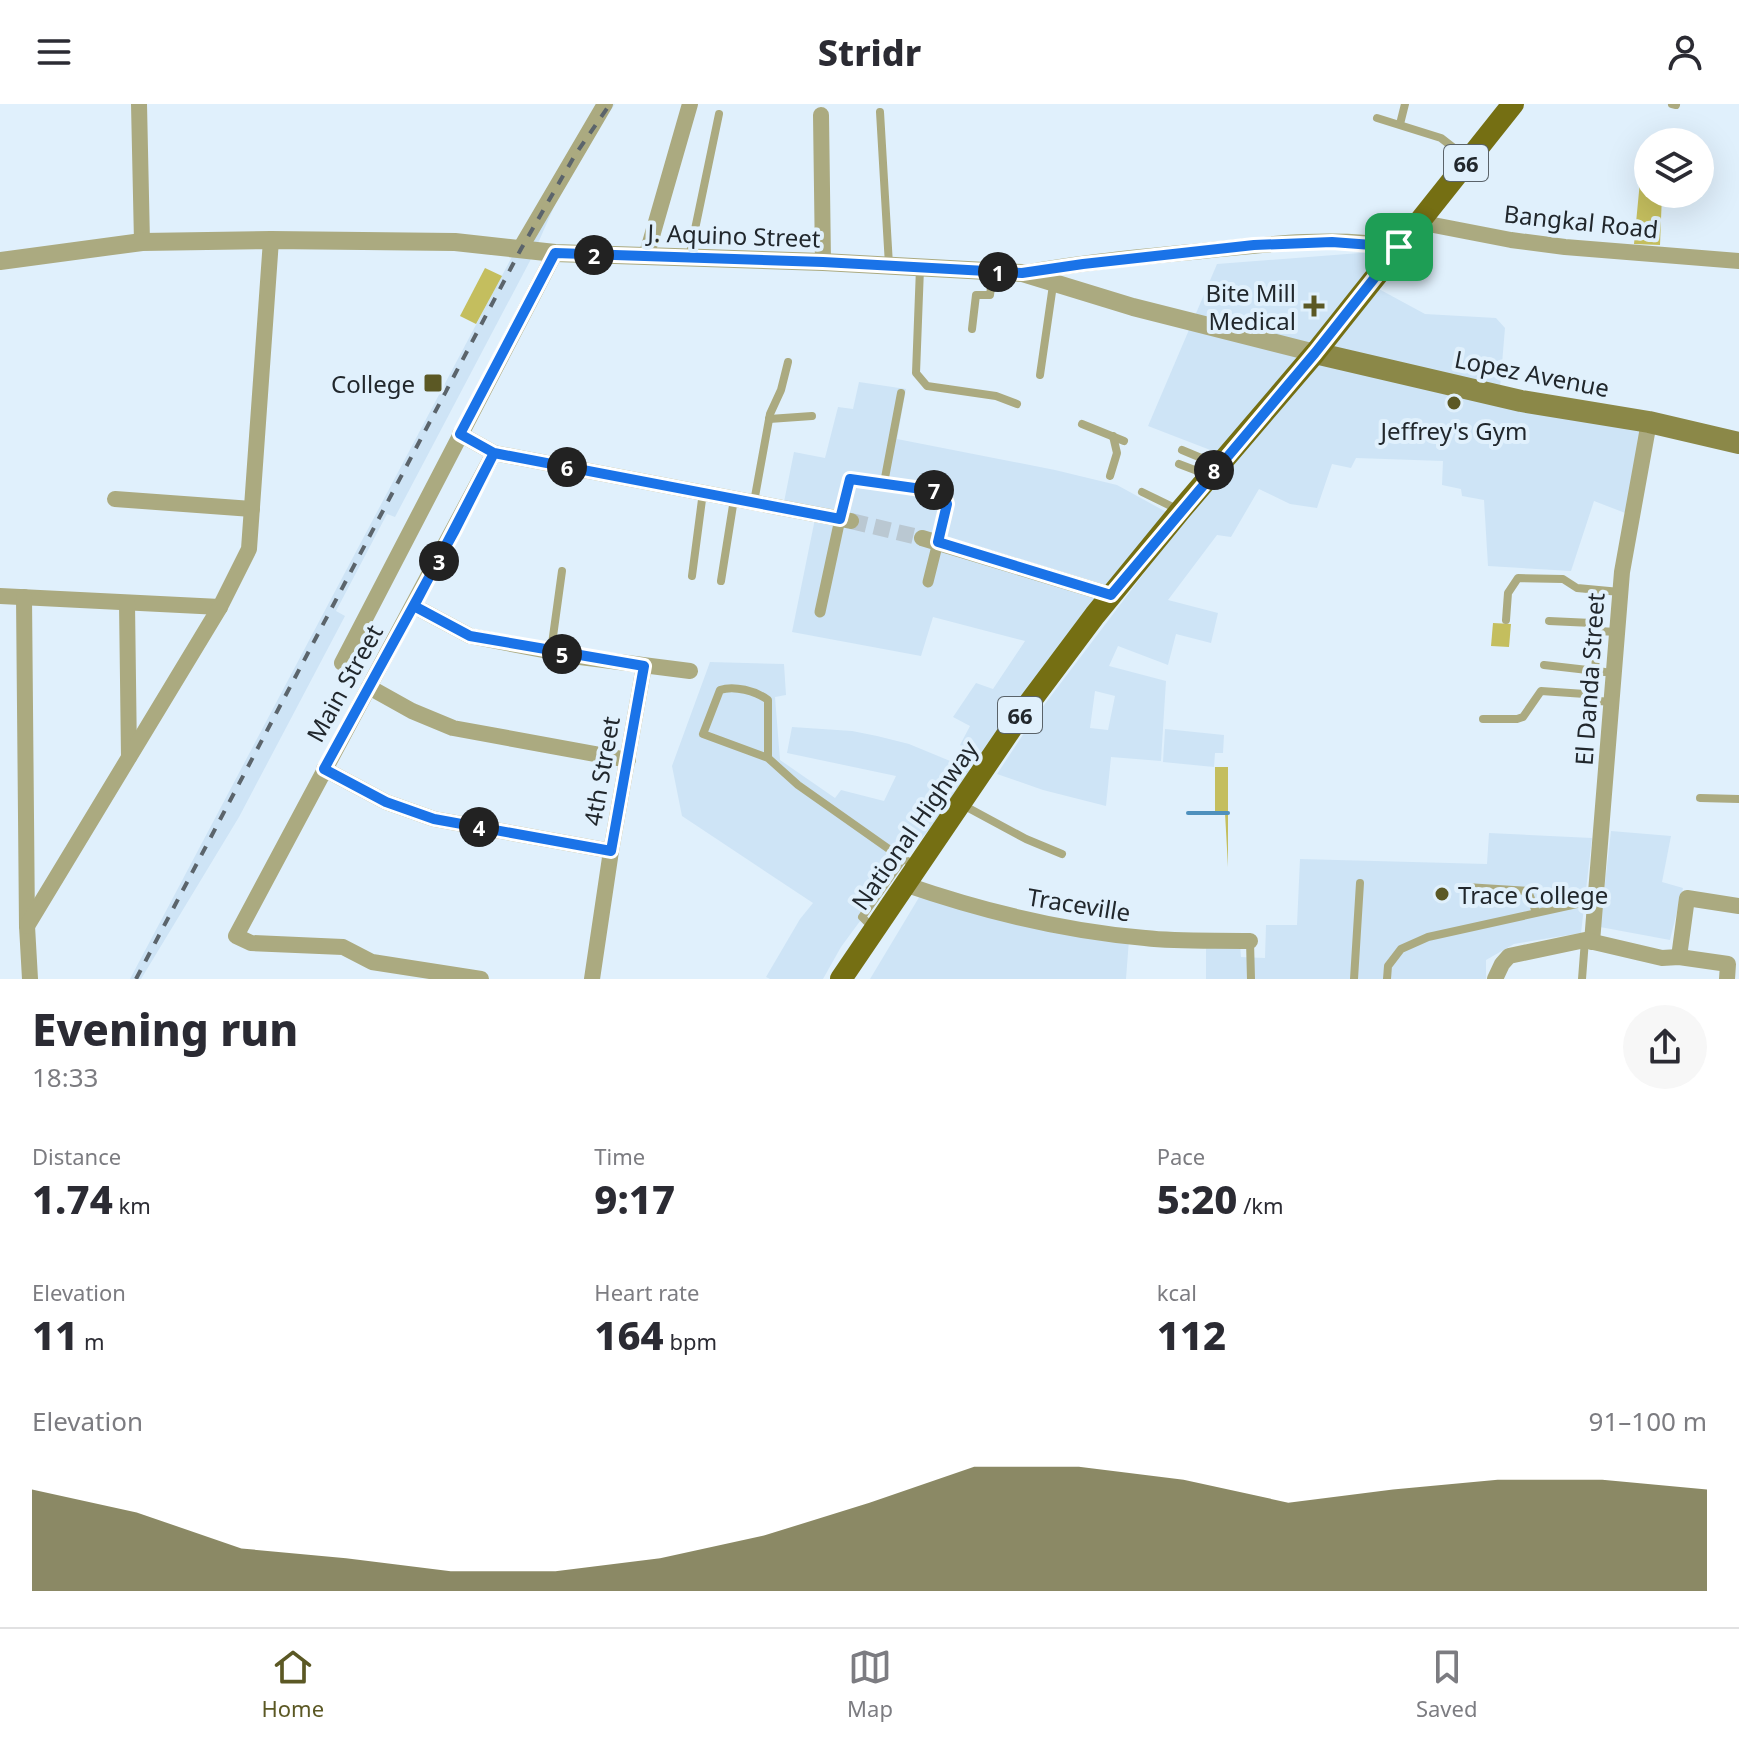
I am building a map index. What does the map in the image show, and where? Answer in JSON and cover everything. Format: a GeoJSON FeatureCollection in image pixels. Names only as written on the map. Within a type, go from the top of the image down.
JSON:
{"type":"FeatureCollection","features":[{"type":"Feature","properties":{"kind":"main road","name":"National Highway"},"geometry":{"type":"LineString","coordinates":[[841,979],[904,884],[910,862],[961,803],[1021,714],[1111,595],[1315,353],[1513,104]]}},
{"type":"Feature","properties":{"kind":"main road","name":"Lopez Avenue"},"geometry":{"type":"LineString","coordinates":[[1315,353],[1521,401],[1649,422],[1739,443]]}},
{"type":"Feature","properties":{"kind":"street"},"geometry":{"type":"LineString","coordinates":[[139,104],[142,242]]}},
{"type":"Feature","properties":{"kind":"street"},"geometry":{"type":"LineString","coordinates":[[520,249],[605,104]]}},
{"type":"Feature","properties":{"kind":"street"},"geometry":{"type":"LineString","coordinates":[[646,257],[690,104]]}},
{"type":"Feature","properties":{"kind":"street"},"geometry":{"type":"LineString","coordinates":[[821,115],[823,262]]}},
{"type":"Feature","properties":{"kind":"street","name":"Bangkal Road"},"geometry":{"type":"LineString","coordinates":[[1418,222],[1565,247],[1739,261]]}},
{"type":"Feature","properties":{"kind":"street"},"geometry":{"type":"LineString","coordinates":[[27,926],[220,607],[249,549],[271,240]]}},
{"type":"Feature","properties":{"kind":"street","name":"J. Aquino Street"},"geometry":{"type":"LineString","coordinates":[[0,261],[142,242],[455,242],[555,253],[823,262],[1022,273],[1053,285],[1315,353]]}},
{"type":"Feature","properties":{"kind":"street"},"geometry":{"type":"LineString","coordinates":[[1022,273],[1254,245],[1332,242],[1399,247]]}},
{"type":"Feature","properties":{"kind":"street"},"geometry":{"type":"LineString","coordinates":[[342,663],[555,253]]}},
{"type":"Feature","properties":{"kind":"street","name":"El Danda Street"},"geometry":{"type":"LineString","coordinates":[[1588,941],[1597,899],[1620,592],[1649,422]]}},
{"type":"Feature","properties":{"kind":"street"},"geometry":{"type":"LineString","coordinates":[[460,434],[494,453],[846,520],[820,612]]}},
{"type":"Feature","properties":{"kind":"street","name":"Main Street"},"geometry":{"type":"LineString","coordinates":[[481,979],[372,962],[343,947],[251,943],[236,936],[494,453]]}},
{"type":"Feature","properties":{"kind":"street"},"geometry":{"type":"LineString","coordinates":[[115,499],[252,509]]}},
{"type":"Feature","properties":{"kind":"street"},"geometry":{"type":"LineString","coordinates":[[928,582],[930,540],[1111,595]]}},
{"type":"Feature","properties":{"kind":"street"},"geometry":{"type":"LineString","coordinates":[[0,596],[220,607]]}},
{"type":"Feature","properties":{"kind":"street"},"geometry":{"type":"LineString","coordinates":[[24,597],[30,979]]}},
{"type":"Feature","properties":{"kind":"street"},"geometry":{"type":"LineString","coordinates":[[127,603],[129,757]]}},
{"type":"Feature","properties":{"kind":"street"},"geometry":{"type":"LineString","coordinates":[[414,606],[470,636],[550,652],[690,671]]}},
{"type":"Feature","properties":{"kind":"street","name":"4th Street"},"geometry":{"type":"LineString","coordinates":[[592,979],[644,666]]}},
{"type":"Feature","properties":{"kind":"street"},"geometry":{"type":"LineString","coordinates":[[369,687],[412,711],[453,728],[628,760]]}},
{"type":"Feature","properties":{"kind":"street"},"geometry":{"type":"LineString","coordinates":[[324,769],[386,802],[434,819],[611,851]]}},
{"type":"Feature","properties":{"kind":"street","name":"Traceville"},"geometry":{"type":"LineString","coordinates":[[904,884],[1015,918],[1070,928],[1146,939],[1250,941]]}},
{"type":"Feature","properties":{"kind":"street"},"geometry":{"type":"LineString","coordinates":[[1679,957],[1687,898],[1739,906]]}},
{"type":"Feature","properties":{"kind":"street"},"geometry":{"type":"LineString","coordinates":[[1495,979],[1509,956],[1588,941],[1662,958],[1679,957],[1728,964],[1727,979]]}},
{"type":"Feature","properties":{"kind":"lane"},"geometry":{"type":"LineString","coordinates":[[1400,124],[1405,104]]}},
{"type":"Feature","properties":{"kind":"lane"},"geometry":{"type":"LineString","coordinates":[[880,112],[889,265]]}},
{"type":"Feature","properties":{"kind":"lane"},"geometry":{"type":"LineString","coordinates":[[689,258],[719,114]]}},
{"type":"Feature","properties":{"kind":"lane"},"geometry":{"type":"LineString","coordinates":[[1377,118],[1441,138],[1469,159]]}},
{"type":"Feature","properties":{"kind":"lane"},"geometry":{"type":"LineString","coordinates":[[920,267],[916,373],[927,386],[996,396],[1017,404]]}},
{"type":"Feature","properties":{"kind":"lane"},"geometry":{"type":"LineString","coordinates":[[972,329],[976,295],[990,295],[993,272]]}},
{"type":"Feature","properties":{"kind":"lane"},"geometry":{"type":"LineString","coordinates":[[1040,375],[1053,285]]}},
{"type":"Feature","properties":{"kind":"lane"},"geometry":{"type":"LineString","coordinates":[[754,502],[769,419],[788,362]]}},
{"type":"Feature","properties":{"kind":"lane"},"geometry":{"type":"LineString","coordinates":[[884,483],[901,393]]}},
{"type":"Feature","properties":{"kind":"lane"},"geometry":{"type":"LineString","coordinates":[[769,419],[812,416]]}},
{"type":"Feature","properties":{"kind":"lane"},"geometry":{"type":"LineString","coordinates":[[1082,424],[1119,437],[1110,476]]}},
{"type":"Feature","properties":{"kind":"lane"},"geometry":{"type":"LineString","coordinates":[[1182,450],[1214,471]]}},
{"type":"Feature","properties":{"kind":"lane"},"geometry":{"type":"LineString","coordinates":[[1179,464],[1214,471]]}},
{"type":"Feature","properties":{"kind":"lane"},"geometry":{"type":"LineString","coordinates":[[846,520],[850,479],[943,492],[947,504],[930,540]]}},
{"type":"Feature","properties":{"kind":"lane"},"geometry":{"type":"LineString","coordinates":[[692,576],[703,492]]}},
{"type":"Feature","properties":{"kind":"lane"},"geometry":{"type":"LineString","coordinates":[[1142,492],[1180,511]]}},
{"type":"Feature","properties":{"kind":"lane"},"geometry":{"type":"LineString","coordinates":[[721,581],[734,498]]}},
{"type":"Feature","properties":{"kind":"lane"},"geometry":{"type":"LineString","coordinates":[[550,652],[562,571]]}},
{"type":"Feature","properties":{"kind":"lane"},"geometry":{"type":"LineString","coordinates":[[1506,620],[1508,593],[1518,578],[1563,579],[1577,588],[1620,592]]}},
{"type":"Feature","properties":{"kind":"lane"},"geometry":{"type":"LineString","coordinates":[[1544,665],[1600,671],[1598,631],[1592,623],[1549,621]]}},
{"type":"Feature","properties":{"kind":"lane"},"geometry":{"type":"LineString","coordinates":[[1598,631],[1617,632]]}},
{"type":"Feature","properties":{"kind":"lane"},"geometry":{"type":"LineString","coordinates":[[768,758],[768,700],[761,695],[729,687],[720,690],[703,734],[768,758],[798,785],[910,862],[862,917],[874,928]]}},
{"type":"Feature","properties":{"kind":"lane"},"geometry":{"type":"LineString","coordinates":[[1483,719],[1523,717],[1541,691],[1585,694],[1599,701],[1611,702]]}},
{"type":"Feature","properties":{"kind":"lane"},"geometry":{"type":"LineString","coordinates":[[1700,798],[1739,799]]}},
{"type":"Feature","properties":{"kind":"lane"},"geometry":{"type":"LineString","coordinates":[[961,803],[1026,839],[1062,854]]}},
{"type":"Feature","properties":{"kind":"lane"},"geometry":{"type":"LineString","coordinates":[[1354,979],[1360,883]]}},
{"type":"Feature","properties":{"kind":"lane"},"geometry":{"type":"LineString","coordinates":[[1466,887],[1528,891],[1536,912]]}},
{"type":"Feature","properties":{"kind":"lane"},"geometry":{"type":"LineString","coordinates":[[1387,979],[1388,966],[1401,949],[1428,937],[1597,899]]}},
{"type":"Feature","properties":{"kind":"lane"},"geometry":{"type":"LineString","coordinates":[[1250,941],[1251,979]]}},
{"type":"Feature","properties":{"kind":"lane"},"geometry":{"type":"LineString","coordinates":[[1582,979],[1588,941]]}},
{"type":"Feature","properties":{"kind":"shaded area"},"geometry":{"type":"Polygon","coordinates":[[[603,104],[615,104],[579,157],[531,259],[395,517],[387,514],[336,611],[345,616],[239,817],[141,979],[130,979],[515,251],[603,104]]]}},
{"type":"Feature","properties":{"kind":"shaded area"},"geometry":{"type":"Polygon","coordinates":[[[1637,208],[1661,208],[1660,245],[1634,244],[1637,208]]]}},
{"type":"Feature","properties":{"kind":"shaded area"},"geometry":{"type":"Polygon","coordinates":[[[1386,251],[1218,453],[1148,426],[1217,264],[1386,251]]]}},
{"type":"Feature","properties":{"kind":"shaded area"},"geometry":{"type":"Polygon","coordinates":[[[485,268],[502,276],[476,324],[460,316],[485,268]]]}},
{"type":"Feature","properties":{"kind":"shaded area"},"geometry":{"type":"Polygon","coordinates":[[[1377,288],[1425,314],[1496,318],[1505,328],[1499,400],[1645,425],[1633,516],[1594,501],[1571,571],[1488,566],[1484,500],[1462,496],[1461,489],[1442,485],[1443,461],[1356,458],[1351,468],[1332,464],[1317,508],[1290,504],[1259,489],[1231,537],[1217,535],[1168,600],[1218,613],[1211,643],[1176,634],[1168,665],[1118,646],[1109,666],[1166,681],[1161,761],[1111,757],[1106,806],[997,774],[1032,721],[1179,527],[1377,288]],[[1095,691],[1090,728],[1108,730],[1115,696],[1095,691]]]}},
{"type":"Feature","properties":{"kind":"shaded area"},"geometry":{"type":"Polygon","coordinates":[[[859,382],[906,389],[897,439],[1117,485],[1170,514],[977,770],[910,853],[841,947],[823,979],[770,979],[766,977],[813,903],[682,816],[672,766],[710,662],[784,664],[786,695],[775,697],[780,760],[835,798],[841,790],[884,801],[896,776],[787,753],[792,727],[877,736],[909,744],[955,763],[970,726],[953,717],[976,683],[993,689],[1025,641],[933,617],[921,656],[792,632],[817,509],[784,502],[794,452],[825,458],[838,407],[853,409],[859,382]]]}},
{"type":"Feature","properties":{"kind":"shaded area"},"geometry":{"type":"Polygon","coordinates":[[[1493,623],[1511,624],[1509,647],[1491,646],[1493,623]]]}},
{"type":"Feature","properties":{"kind":"shaded area"},"geometry":{"type":"Polygon","coordinates":[[[1165,729],[1224,735],[1223,753],[1215,753],[1214,767],[1163,762],[1165,729]]]}},
{"type":"Feature","properties":{"kind":"shaded area"},"geometry":{"type":"Polygon","coordinates":[[[1215,767],[1228,767],[1228,867],[1225,813],[1215,812],[1215,767]]]}},
{"type":"Feature","properties":{"kind":"shaded area"},"geometry":{"type":"Polygon","coordinates":[[[1611,831],[1671,836],[1662,882],[1683,888],[1670,940],[1600,927],[1611,831]]]}},
{"type":"Feature","properties":{"kind":"shaded area","name":"Trace College"},"geometry":{"type":"Polygon","coordinates":[[[1489,833],[1592,838],[1581,933],[1514,944],[1486,960],[1486,979],[1206,979],[1206,943],[1240,944],[1241,957],[1265,958],[1266,925],[1297,925],[1300,859],[1487,864],[1489,833]]]}},
{"type":"Feature","properties":{"kind":"shaded area"},"geometry":{"type":"Polygon","coordinates":[[[921,894],[1129,940],[1126,979],[870,979],[921,894]]]}},
{"type":"Feature","properties":{"kind":"waterway"},"geometry":{"type":"LineString","coordinates":[[1188,813],[1228,813]]}},
{"type":"Feature","properties":{"kind":"tunnel"},"geometry":{"type":"LineString","coordinates":[[851,521],[922,538]]}},
{"type":"Feature","properties":{"kind":"railway"},"geometry":{"type":"LineString","coordinates":[[136,979],[521,249],[575,155],[610,104]]}},
{"type":"Feature","properties":{"kind":"place","name":"Bite Mill Medical"},"geometry":{"type":"Point","coordinates":[1314,306]}},
{"type":"Feature","properties":{"kind":"place","name":"College"},"geometry":{"type":"Point","coordinates":[433,383]}},
{"type":"Feature","properties":{"kind":"place","name":"Jeffrey's Gym"},"geometry":{"type":"Point","coordinates":[1454,403]}},
{"type":"Feature","properties":{"kind":"place","name":"Trace College"},"geometry":{"type":"Point","coordinates":[1442,894]}},
{"type":"Feature","properties":{"kind":"route"},"geometry":{"type":"LineString","coordinates":[[1399,247],[1315,353],[1111,595],[938,542],[947,504],[943,492],[850,479],[840,519],[494,453],[414,606],[470,636],[644,666],[611,851],[434,819],[386,802],[324,769],[494,453],[460,434],[555,253],[823,262],[1022,273],[1254,245],[1332,242],[1399,247]]}}]}
